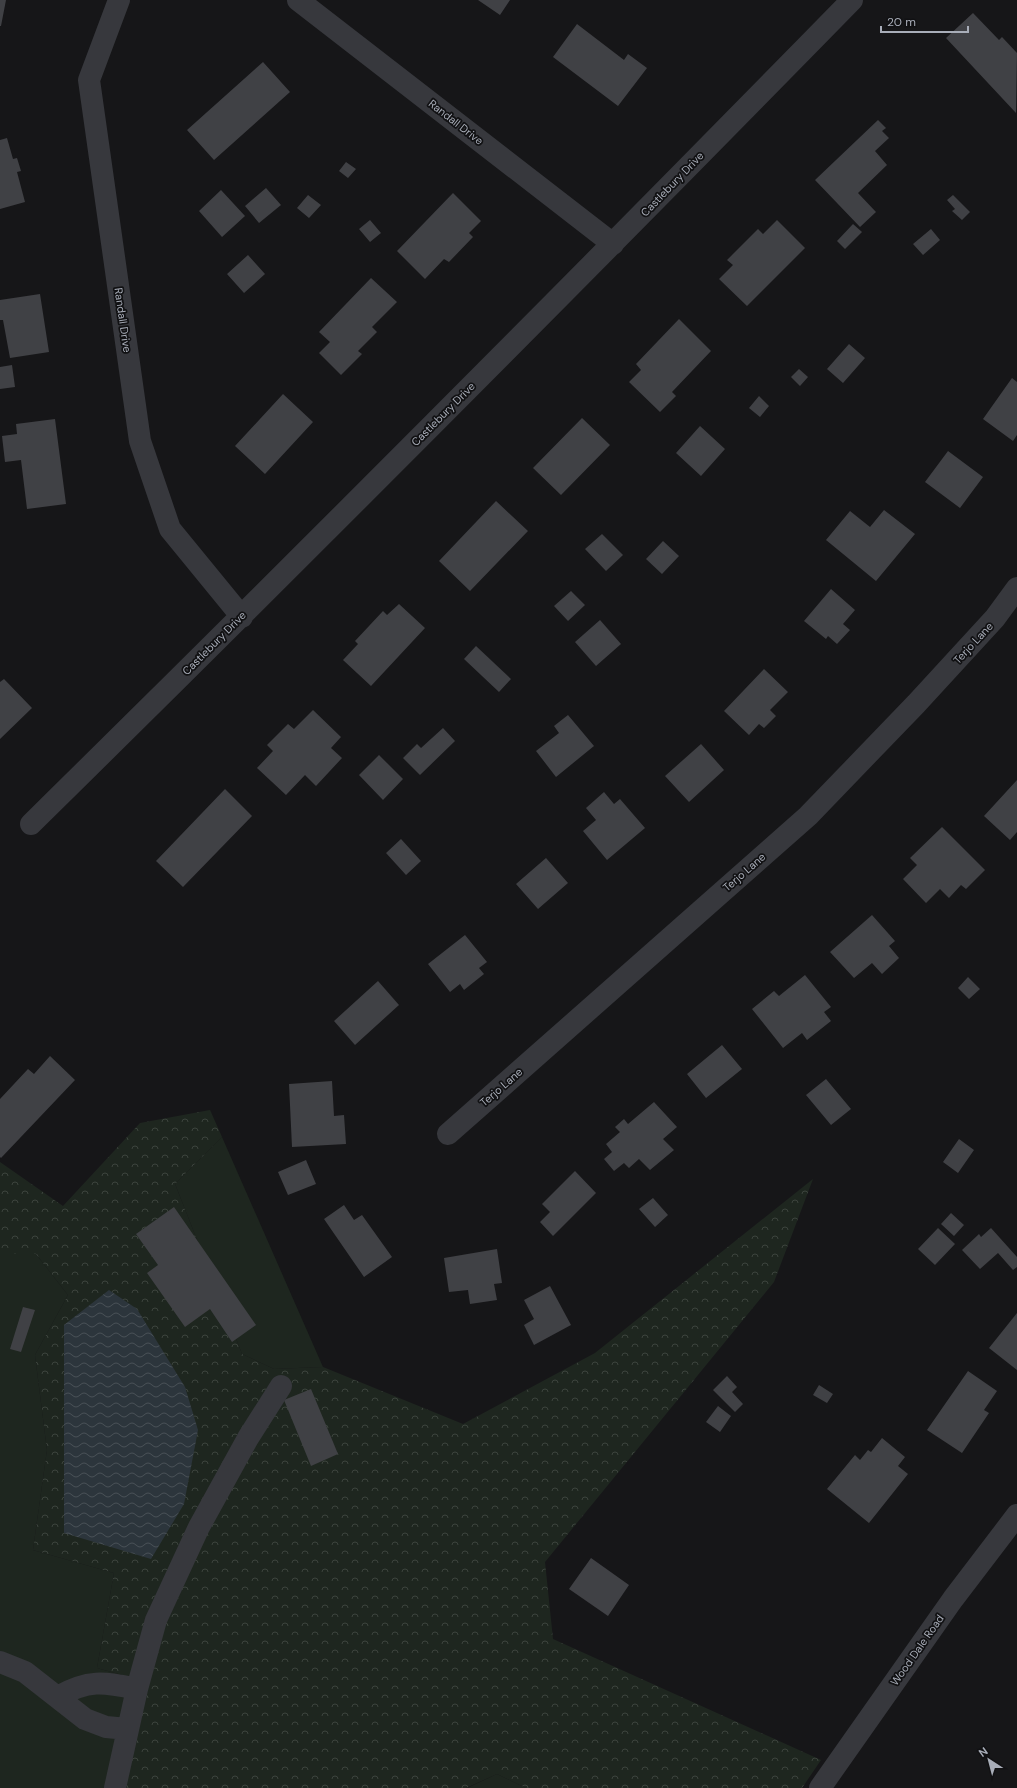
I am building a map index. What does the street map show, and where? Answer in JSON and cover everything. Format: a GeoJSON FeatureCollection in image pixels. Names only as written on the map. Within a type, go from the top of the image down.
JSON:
{"type":"FeatureCollection","features":[{"type":"Feature","properties":{"kind":"street","name":"Randall Drive"},"geometry":{"type":"LineString","coordinates":[[119,0],[89,80],[140,441],[170,529],[242,617]]}},
{"type":"Feature","properties":{"kind":"street","name":"Randall Drive"},"geometry":{"type":"LineString","coordinates":[[298,0],[613,244]]}},
{"type":"Feature","properties":{"kind":"street","name":"Castlebury Drive"},"geometry":{"type":"LineString","coordinates":[[31,824],[242,617],[613,244],[852,0]]}},
{"type":"Feature","properties":{"kind":"street","name":"Terjo Lane"},"geometry":{"type":"LineString","coordinates":[[448,1134],[808,816],[927,693],[995,618],[1017,588]]}},
{"type":"Feature","properties":{"kind":"street"},"geometry":{"type":"LineString","coordinates":[[115,1788],[128,1729],[156,1620],[198,1527],[248,1438],[281,1386]]}},
{"type":"Feature","properties":{"kind":"street","name":"Wood Dale Road"},"geometry":{"type":"LineString","coordinates":[[820,1788],[953,1599],[1017,1514]]}},
{"type":"Feature","properties":{"kind":"street"},"geometry":{"type":"LineString","coordinates":[[0,1662],[25,1672],[85,1719],[106,1727],[128,1729]]}},
{"type":"Feature","properties":{"kind":"street"},"geometry":{"type":"LineString","coordinates":[[57,1697],[72,1689],[93,1682],[138,1689]]}},
{"type":"Feature","properties":{"kind":"green space"},"geometry":{"type":"Polygon","coordinates":[[[210,1110],[222,1137],[175,1184],[242,1354],[274,1369],[323,1367],[463,1424],[595,1353],[813,1179],[774,1282],[545,1562],[553,1639],[821,1760],[802,1788],[526,1788],[497,1774],[466,1788],[126,1788],[126,1676],[97,1668],[114,1573],[33,1550],[47,1450],[35,1355],[68,1295],[36,1254],[0,1254],[0,1162],[63,1206],[140,1123],[210,1110]]]}},
{"type":"Feature","properties":{"kind":"green space"},"geometry":{"type":"Polygon","coordinates":[[[222,1137],[323,1367],[274,1369],[242,1354],[175,1184],[222,1137]]]}},
{"type":"Feature","properties":{"kind":"green space"},"geometry":{"type":"Polygon","coordinates":[[[0,1254],[36,1254],[68,1295],[35,1355],[47,1450],[33,1550],[114,1573],[97,1668],[126,1676],[126,1788],[0,1788],[0,1254]]]}},
{"type":"Feature","properties":{"kind":"green space"},"geometry":{"type":"Polygon","coordinates":[[[497,1774],[526,1788],[467,1788],[497,1774]]]}},
{"type":"Feature","properties":{"kind":"water"},"geometry":{"type":"Polygon","coordinates":[[[109,1290],[137,1309],[185,1387],[198,1430],[184,1504],[151,1559],[64,1533],[64,1325],[109,1290]]]}},
{"type":"Feature","properties":{"kind":"building"},"geometry":{"type":"Polygon","coordinates":[[[0,0],[6,0],[1,26],[0,26],[0,0]]]}},
{"type":"Feature","properties":{"kind":"building"},"geometry":{"type":"Polygon","coordinates":[[[478,0],[510,0],[500,15],[478,0]]]}},
{"type":"Feature","properties":{"kind":"building"},"geometry":{"type":"Polygon","coordinates":[[[973,13],[999,40],[1002,37],[1017,53],[1016,113],[946,38],[973,13]]]}},
{"type":"Feature","properties":{"kind":"building"},"geometry":{"type":"Polygon","coordinates":[[[577,24],[624,60],[628,54],[647,68],[618,106],[553,57],[577,24]]]}},
{"type":"Feature","properties":{"kind":"building"},"geometry":{"type":"Polygon","coordinates":[[[263,62],[290,92],[214,160],[187,130],[263,62]]]}},
{"type":"Feature","properties":{"kind":"building"},"geometry":{"type":"Polygon","coordinates":[[[878,120],[886,128],[882,131],[889,138],[875,151],[887,165],[858,193],[876,212],[860,227],[815,180],[878,120]]]}},
{"type":"Feature","properties":{"kind":"building"},"geometry":{"type":"Polygon","coordinates":[[[7,138],[13,159],[17,158],[21,171],[17,172],[25,202],[0,209],[0,140],[7,138]]]}},
{"type":"Feature","properties":{"kind":"building"},"geometry":{"type":"Polygon","coordinates":[[[346,162],[356,169],[348,178],[339,171],[346,162]]]}},
{"type":"Feature","properties":{"kind":"building"},"geometry":{"type":"Polygon","coordinates":[[[266,188],[281,205],[259,223],[245,206],[266,188]]]}},
{"type":"Feature","properties":{"kind":"building"},"geometry":{"type":"Polygon","coordinates":[[[221,190],[245,216],[222,237],[199,211],[221,190]]]}},
{"type":"Feature","properties":{"kind":"building"},"geometry":{"type":"Polygon","coordinates":[[[453,193],[481,221],[469,233],[473,237],[449,262],[444,259],[425,279],[397,251],[453,193]]]}},
{"type":"Feature","properties":{"kind":"building"},"geometry":{"type":"Polygon","coordinates":[[[308,195],[321,205],[309,218],[297,208],[308,195]]]}},
{"type":"Feature","properties":{"kind":"building"},"geometry":{"type":"Polygon","coordinates":[[[953,195],[970,212],[962,220],[952,211],[955,209],[947,200],[953,195]]]}},
{"type":"Feature","properties":{"kind":"building"},"geometry":{"type":"Polygon","coordinates":[[[370,220],[381,233],[370,242],[359,229],[370,220]]]}},
{"type":"Feature","properties":{"kind":"building"},"geometry":{"type":"Polygon","coordinates":[[[777,220],[805,248],[747,306],[719,279],[733,265],[727,260],[758,229],[763,234],[777,220]]]}},
{"type":"Feature","properties":{"kind":"building"},"geometry":{"type":"Polygon","coordinates":[[[853,224],[862,232],[845,249],[837,241],[853,224]]]}},
{"type":"Feature","properties":{"kind":"building"},"geometry":{"type":"Polygon","coordinates":[[[931,229],[940,240],[923,255],[913,244],[931,229]]]}},
{"type":"Feature","properties":{"kind":"building"},"geometry":{"type":"Polygon","coordinates":[[[248,255],[265,274],[244,293],[227,274],[248,255]]]}},
{"type":"Feature","properties":{"kind":"building"},"geometry":{"type":"Polygon","coordinates":[[[371,278],[397,302],[372,327],[377,332],[358,351],[362,354],[341,375],[319,353],[330,342],[319,332],[371,278]]]}},
{"type":"Feature","properties":{"kind":"building"},"geometry":{"type":"Polygon","coordinates":[[[40,294],[49,352],[10,358],[3,320],[0,320],[0,300],[40,294]]]}},
{"type":"Feature","properties":{"kind":"building"},"geometry":{"type":"Polygon","coordinates":[[[679,319],[711,351],[672,392],[676,396],[660,412],[629,382],[641,370],[636,364],[679,319]]]}},
{"type":"Feature","properties":{"kind":"building"},"geometry":{"type":"Polygon","coordinates":[[[849,344],[865,358],[843,383],[827,369],[849,344]]]}},
{"type":"Feature","properties":{"kind":"building"},"geometry":{"type":"Polygon","coordinates":[[[12,365],[15,387],[0,389],[0,367],[12,365]]]}},
{"type":"Feature","properties":{"kind":"building"},"geometry":{"type":"Polygon","coordinates":[[[799,369],[808,377],[800,386],[791,377],[799,369]]]}},
{"type":"Feature","properties":{"kind":"building"},"geometry":{"type":"Polygon","coordinates":[[[1012,378],[1017,382],[1017,435],[1013,441],[983,419],[1012,378]]]}},
{"type":"Feature","properties":{"kind":"building"},"geometry":{"type":"Polygon","coordinates":[[[283,394],[313,422],[265,474],[235,446],[283,394]]]}},
{"type":"Feature","properties":{"kind":"building"},"geometry":{"type":"Polygon","coordinates":[[[759,396],[769,406],[760,417],[749,408],[759,396]]]}},
{"type":"Feature","properties":{"kind":"building"},"geometry":{"type":"Polygon","coordinates":[[[582,418],[610,445],[561,495],[533,468],[582,418]]]}},
{"type":"Feature","properties":{"kind":"building"},"geometry":{"type":"Polygon","coordinates":[[[55,419],[66,504],[27,509],[21,460],[5,462],[2,436],[17,434],[16,424],[55,419]]]}},
{"type":"Feature","properties":{"kind":"building"},"geometry":{"type":"Polygon","coordinates":[[[700,426],[725,449],[701,476],[676,453],[700,426]]]}},
{"type":"Feature","properties":{"kind":"building"},"geometry":{"type":"Polygon","coordinates":[[[948,451],[983,477],[960,508],[925,482],[948,451]]]}},
{"type":"Feature","properties":{"kind":"building"},"geometry":{"type":"Polygon","coordinates":[[[496,501],[528,531],[470,591],[439,561],[496,501]]]}},
{"type":"Feature","properties":{"kind":"building"},"geometry":{"type":"Polygon","coordinates":[[[884,510],[915,534],[876,581],[826,540],[850,511],[870,527],[884,510]]]}},
{"type":"Feature","properties":{"kind":"building"},"geometry":{"type":"Polygon","coordinates":[[[602,534],[623,555],[606,571],[585,549],[602,534]]]}},
{"type":"Feature","properties":{"kind":"building"},"geometry":{"type":"Polygon","coordinates":[[[663,541],[679,556],[662,574],[646,559],[663,541]]]}},
{"type":"Feature","properties":{"kind":"building"},"geometry":{"type":"Polygon","coordinates":[[[831,589],[855,610],[843,624],[850,630],[837,644],[828,636],[826,639],[804,621],[831,589]]]}},
{"type":"Feature","properties":{"kind":"building"},"geometry":{"type":"Polygon","coordinates":[[[571,591],[585,605],[568,621],[554,606],[571,591]]]}},
{"type":"Feature","properties":{"kind":"building"},"geometry":{"type":"Polygon","coordinates":[[[399,604],[425,628],[371,686],[343,660],[358,644],[355,641],[383,611],[387,615],[399,604]]]}},
{"type":"Feature","properties":{"kind":"building"},"geometry":{"type":"Polygon","coordinates":[[[600,620],[621,644],[596,666],[575,642],[600,620]]]}},
{"type":"Feature","properties":{"kind":"building"},"geometry":{"type":"Polygon","coordinates":[[[476,646],[511,679],[499,692],[464,659],[476,646]]]}},
{"type":"Feature","properties":{"kind":"building"},"geometry":{"type":"Polygon","coordinates":[[[764,669],[788,692],[770,710],[776,716],[764,728],[759,724],[749,735],[724,711],[764,669]]]}},
{"type":"Feature","properties":{"kind":"building"},"geometry":{"type":"Polygon","coordinates":[[[4,679],[32,708],[0,739],[0,682],[4,679]]]}},
{"type":"Feature","properties":{"kind":"building"},"geometry":{"type":"Polygon","coordinates":[[[313,710],[341,737],[331,748],[342,758],[316,786],[305,775],[286,795],[257,768],[273,751],[267,745],[288,724],[294,729],[313,710]]]}},
{"type":"Feature","properties":{"kind":"building"},"geometry":{"type":"Polygon","coordinates":[[[568,715],[594,746],[556,777],[536,751],[559,733],[554,726],[568,715]]]}},
{"type":"Feature","properties":{"kind":"building"},"geometry":{"type":"Polygon","coordinates":[[[443,728],[455,741],[420,775],[403,758],[417,744],[421,748],[443,728]]]}},
{"type":"Feature","properties":{"kind":"building"},"geometry":{"type":"Polygon","coordinates":[[[701,744],[724,770],[689,802],[665,776],[701,744]]]}},
{"type":"Feature","properties":{"kind":"building"},"geometry":{"type":"Polygon","coordinates":[[[379,755],[403,779],[383,800],[359,775],[379,755]]]}},
{"type":"Feature","properties":{"kind":"building"},"geometry":{"type":"Polygon","coordinates":[[[1017,780],[1017,832],[1010,840],[984,816],[1017,780]]]}},
{"type":"Feature","properties":{"kind":"building"},"geometry":{"type":"Polygon","coordinates":[[[225,789],[252,816],[183,887],[156,861],[225,789]]]}},
{"type":"Feature","properties":{"kind":"building"},"geometry":{"type":"Polygon","coordinates":[[[604,792],[614,804],[620,799],[645,828],[607,860],[583,831],[596,820],[586,808],[604,792]]]}},
{"type":"Feature","properties":{"kind":"building"},"geometry":{"type":"Polygon","coordinates":[[[942,827],[985,870],[966,889],[961,885],[949,898],[940,889],[926,903],[903,879],[917,865],[910,858],[942,827]]]}},
{"type":"Feature","properties":{"kind":"building"},"geometry":{"type":"Polygon","coordinates":[[[401,839],[421,861],[406,875],[386,853],[401,839]]]}},
{"type":"Feature","properties":{"kind":"building"},"geometry":{"type":"Polygon","coordinates":[[[546,858],[568,883],[538,909],[516,884],[546,858]]]}},
{"type":"Feature","properties":{"kind":"building"},"geometry":{"type":"Polygon","coordinates":[[[872,915],[895,941],[889,946],[899,958],[882,974],[872,963],[854,978],[830,952],[872,915]]]}},
{"type":"Feature","properties":{"kind":"building"},"geometry":{"type":"Polygon","coordinates":[[[465,935],[487,962],[479,968],[484,974],[464,990],[460,984],[450,992],[428,964],[465,935]]]}},
{"type":"Feature","properties":{"kind":"building"},"geometry":{"type":"Polygon","coordinates":[[[805,975],[831,1007],[824,1012],[831,1021],[807,1040],[802,1033],[783,1048],[752,1009],[774,991],[779,996],[805,975]]]}},
{"type":"Feature","properties":{"kind":"building"},"geometry":{"type":"Polygon","coordinates":[[[968,977],[980,989],[969,999],[958,988],[968,977]]]}},
{"type":"Feature","properties":{"kind":"building"},"geometry":{"type":"Polygon","coordinates":[[[378,981],[399,1005],[355,1045],[334,1021],[378,981]]]}},
{"type":"Feature","properties":{"kind":"building"},"geometry":{"type":"Polygon","coordinates":[[[722,1045],[742,1069],[706,1098],[687,1074],[722,1045]]]}},
{"type":"Feature","properties":{"kind":"building"},"geometry":{"type":"Polygon","coordinates":[[[50,1056],[75,1080],[1,1158],[0,1099],[28,1069],[34,1074],[50,1056]]]}},
{"type":"Feature","properties":{"kind":"building"},"geometry":{"type":"Polygon","coordinates":[[[826,1079],[851,1109],[831,1125],[806,1095],[826,1079]]]}},
{"type":"Feature","properties":{"kind":"building"},"geometry":{"type":"Polygon","coordinates":[[[332,1081],[334,1116],[344,1115],[346,1144],[292,1147],[289,1084],[332,1081]]]}},
{"type":"Feature","properties":{"kind":"building"},"geometry":{"type":"Polygon","coordinates":[[[654,1102],[677,1127],[663,1139],[674,1150],[650,1170],[639,1159],[629,1168],[624,1163],[614,1171],[604,1159],[612,1152],[606,1144],[620,1132],[615,1127],[624,1119],[628,1124],[654,1102]]]}},
{"type":"Feature","properties":{"kind":"building"},"geometry":{"type":"Polygon","coordinates":[[[959,1139],[974,1150],[958,1173],[943,1162],[959,1139]]]}},
{"type":"Feature","properties":{"kind":"building"},"geometry":{"type":"Polygon","coordinates":[[[306,1160],[316,1184],[288,1195],[278,1172],[306,1160]]]}},
{"type":"Feature","properties":{"kind":"building"},"geometry":{"type":"Polygon","coordinates":[[[575,1171],[596,1193],[553,1236],[540,1222],[550,1212],[542,1204],[575,1171]]]}},
{"type":"Feature","properties":{"kind":"building"},"geometry":{"type":"Polygon","coordinates":[[[653,1198],[668,1215],[655,1227],[639,1209],[653,1198]]]}},
{"type":"Feature","properties":{"kind":"building"},"geometry":{"type":"Polygon","coordinates":[[[344,1205],[354,1220],[362,1215],[392,1257],[364,1277],[324,1219],[344,1205]]]}},
{"type":"Feature","properties":{"kind":"building"},"geometry":{"type":"Polygon","coordinates":[[[174,1207],[256,1325],[232,1342],[210,1309],[185,1327],[147,1273],[158,1265],[136,1234],[174,1207]]]}},
{"type":"Feature","properties":{"kind":"building"},"geometry":{"type":"Polygon","coordinates":[[[951,1213],[964,1225],[954,1236],[941,1224],[951,1213]]]}},
{"type":"Feature","properties":{"kind":"building"},"geometry":{"type":"Polygon","coordinates":[[[938,1228],[955,1244],[935,1265],[918,1249],[938,1228]]]}},
{"type":"Feature","properties":{"kind":"building"},"geometry":{"type":"Polygon","coordinates":[[[991,1228],[1017,1257],[1017,1267],[1013,1270],[998,1253],[980,1269],[962,1250],[979,1234],[981,1237],[991,1228]]]}},
{"type":"Feature","properties":{"kind":"building"},"geometry":{"type":"Polygon","coordinates":[[[497,1249],[502,1283],[494,1284],[497,1300],[470,1304],[468,1290],[449,1292],[444,1258],[497,1249]]]}},
{"type":"Feature","properties":{"kind":"building"},"geometry":{"type":"Polygon","coordinates":[[[550,1286],[571,1325],[534,1345],[524,1325],[534,1319],[524,1300],[550,1286]]]}},
{"type":"Feature","properties":{"kind":"building"},"geometry":{"type":"Polygon","coordinates":[[[23,1307],[35,1310],[21,1352],[10,1349],[23,1307]]]}},
{"type":"Feature","properties":{"kind":"building"},"geometry":{"type":"Polygon","coordinates":[[[1017,1313],[1017,1370],[989,1348],[1017,1313]]]}},
{"type":"Feature","properties":{"kind":"building"},"geometry":{"type":"Polygon","coordinates":[[[968,1371],[997,1391],[984,1410],[989,1413],[962,1453],[927,1430],[968,1371]]]}},
{"type":"Feature","properties":{"kind":"building"},"geometry":{"type":"Polygon","coordinates":[[[727,1376],[737,1387],[732,1392],[743,1404],[735,1412],[713,1390],[727,1376]]]}},
{"type":"Feature","properties":{"kind":"building"},"geometry":{"type":"Polygon","coordinates":[[[819,1385],[833,1394],[827,1403],[813,1395],[819,1385]]]}},
{"type":"Feature","properties":{"kind":"building"},"geometry":{"type":"Polygon","coordinates":[[[311,1389],[338,1454],[311,1466],[284,1400],[311,1389]]]}},
{"type":"Feature","properties":{"kind":"building"},"geometry":{"type":"Polygon","coordinates":[[[718,1406],[731,1416],[720,1432],[706,1422],[718,1406]]]}},
{"type":"Feature","properties":{"kind":"building"},"geometry":{"type":"Polygon","coordinates":[[[882,1438],[905,1457],[898,1466],[908,1474],[869,1523],[827,1489],[855,1455],[860,1460],[868,1450],[871,1452],[882,1438]]]}},
{"type":"Feature","properties":{"kind":"building"},"geometry":{"type":"Polygon","coordinates":[[[591,1558],[629,1585],[608,1616],[569,1589],[591,1558]]]}}]}
